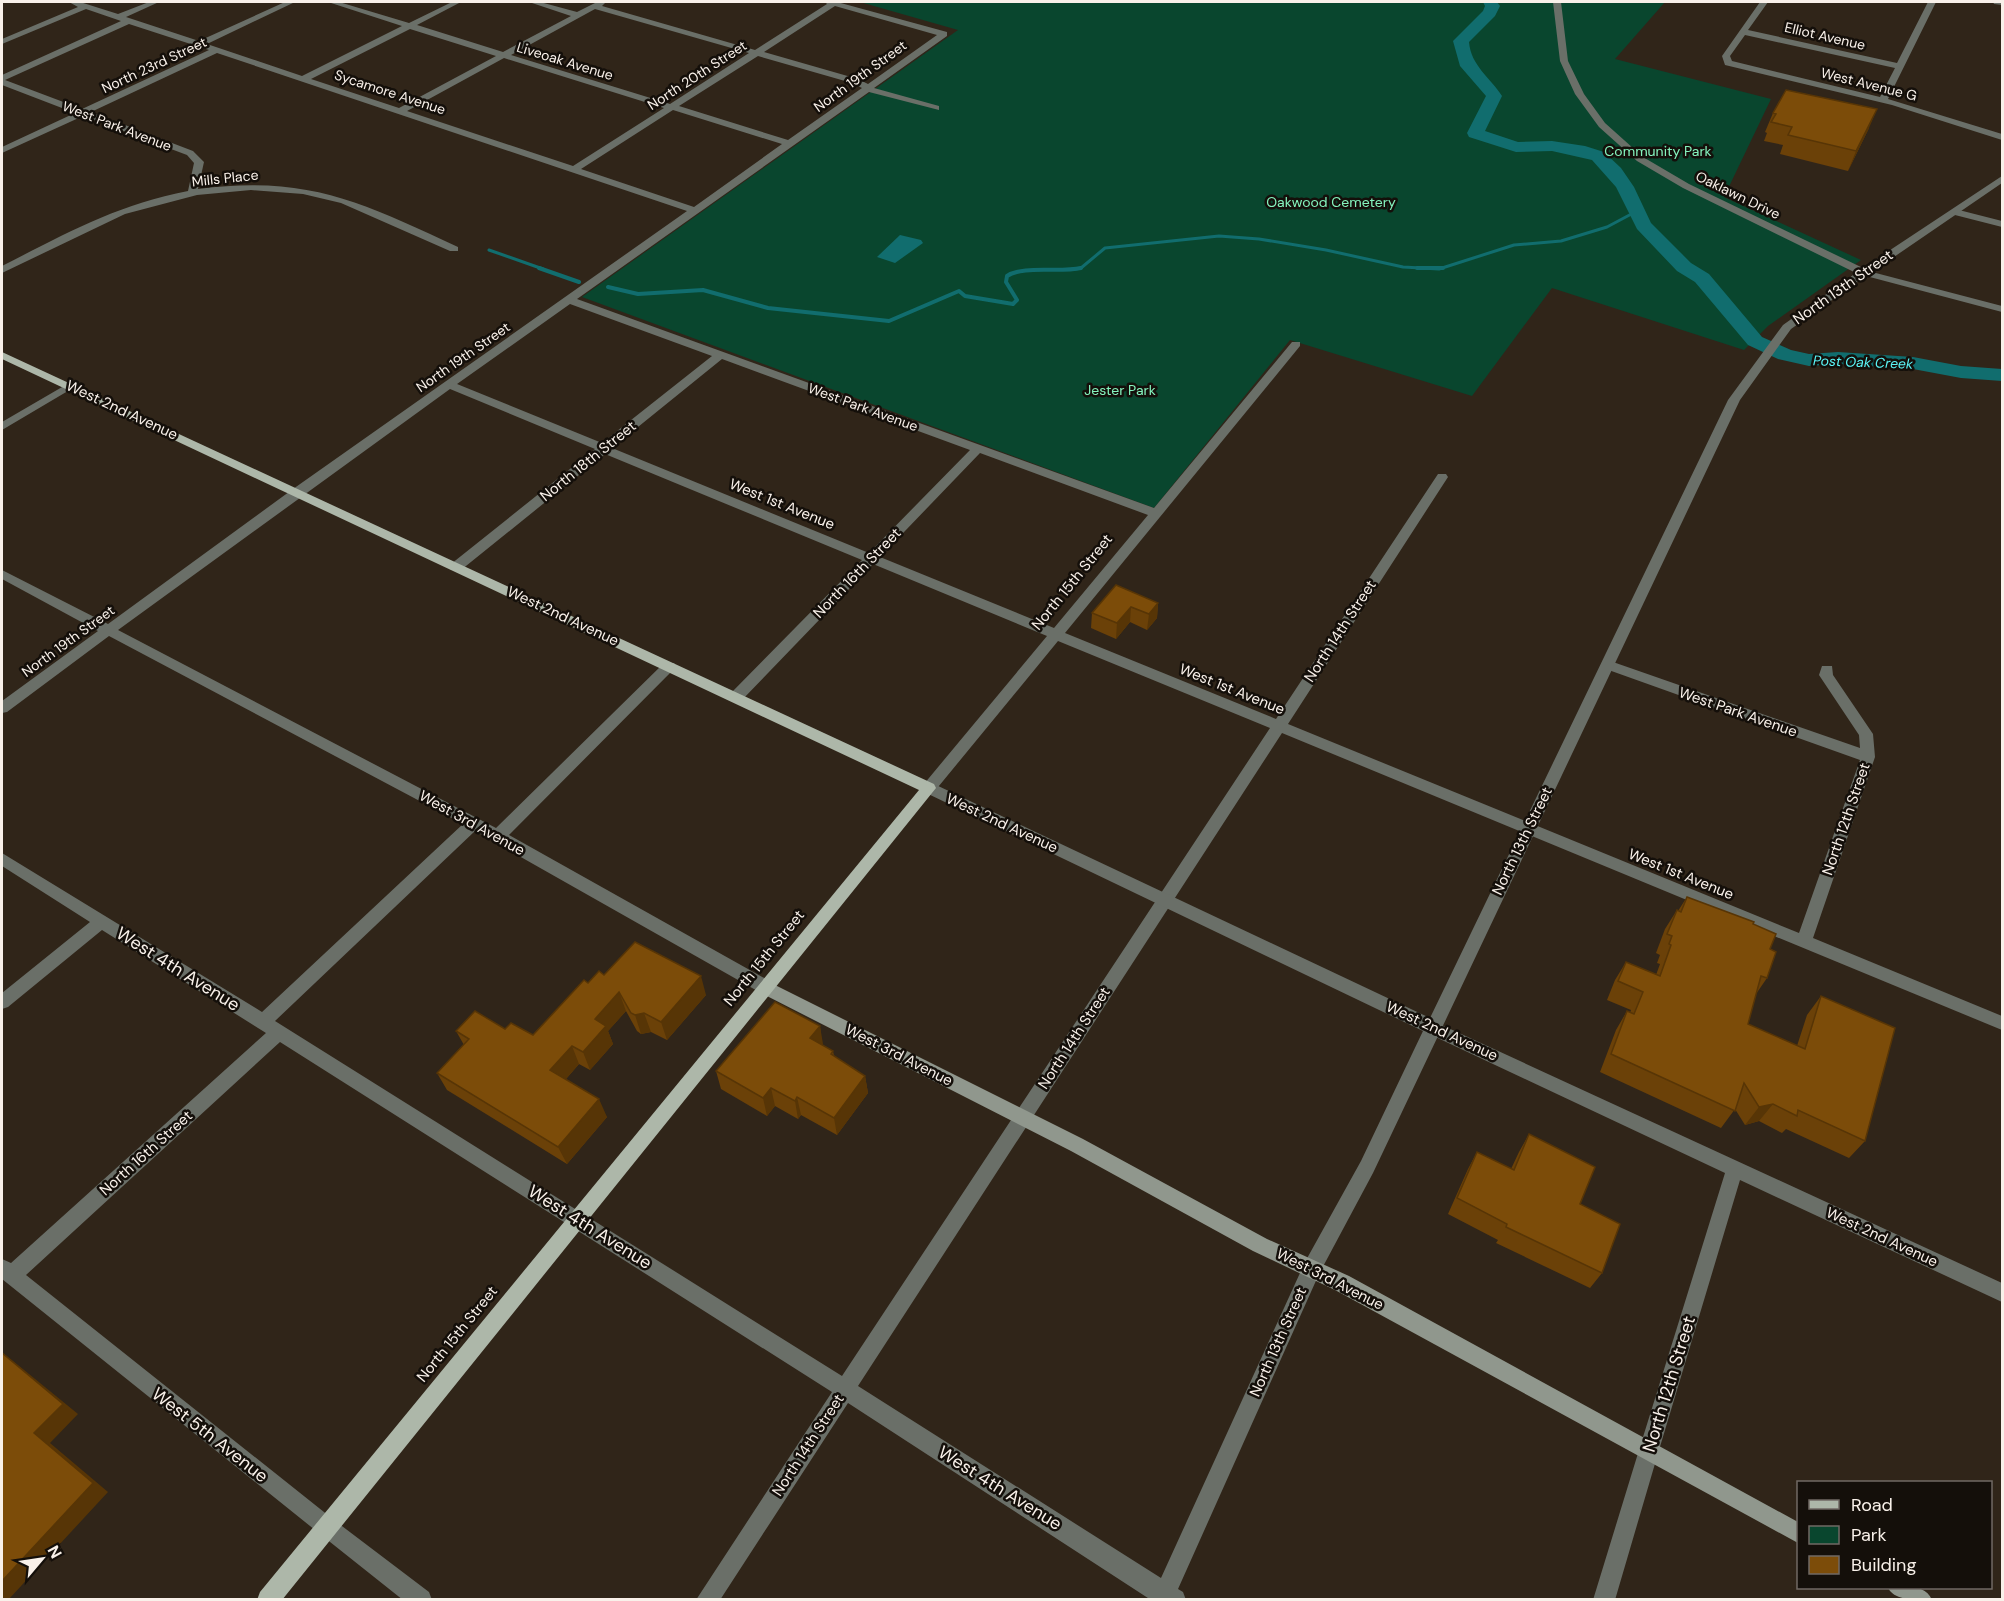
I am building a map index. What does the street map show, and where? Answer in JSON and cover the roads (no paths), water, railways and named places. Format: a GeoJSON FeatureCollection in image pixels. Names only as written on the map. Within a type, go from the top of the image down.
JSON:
{"type":"FeatureCollection","features":[{"type":"Feature","properties":{"kind":"main road","name":"West 2nd Avenue"},"geometry":{"type":"LineString","coordinates":[[2,355],[929,788]]}},
{"type":"Feature","properties":{"kind":"main road","name":"North 15th Street"},"geometry":{"type":"LineString","coordinates":[[268,1599],[929,788]]}},
{"type":"Feature","properties":{"kind":"main road","name":"West 3rd Avenue"},"geometry":{"type":"LineString","coordinates":[[767,988],[1022,1117],[1260,1245],[1312,1268],[1797,1532]]}},
{"type":"Feature","properties":{"kind":"main road"},"geometry":{"type":"LineString","coordinates":[[1902,1589],[1920,1599]]}},
{"type":"Feature","properties":{"kind":"street","name":"Sycamore Avenue"},"geometry":{"type":"LineString","coordinates":[[73,2],[698,210]]}},
{"type":"Feature","properties":{"kind":"street"},"geometry":{"type":"LineString","coordinates":[[119,17],[155,2]]}},
{"type":"Feature","properties":{"kind":"street","name":"North 23rd Street"},"geometry":{"type":"LineString","coordinates":[[201,44],[291,2]]}},
{"type":"Feature","properties":{"kind":"street","name":"Liveoak Avenue"},"geometry":{"type":"LineString","coordinates":[[332,2],[791,144]]}},
{"type":"Feature","properties":{"kind":"street"},"geometry":{"type":"LineString","coordinates":[[305,78],[456,2]]}},
{"type":"Feature","properties":{"kind":"street"},"geometry":{"type":"LineString","coordinates":[[533,2],[578,15]]}},
{"type":"Feature","properties":{"kind":"street","name":"North 19th Street"},"geometry":{"type":"LineString","coordinates":[[2,708],[297,492],[944,34],[832,2]]}},
{"type":"Feature","properties":{"kind":"street","name":"North 20th Street"},"geometry":{"type":"LineString","coordinates":[[575,169],[756,54],[832,2]]}},
{"type":"Feature","properties":{"kind":"street","name":"Oaklawn Drive"},"geometry":{"type":"LineString","coordinates":[[1557,2],[1564,62],[1591,112],[1615,138],[1640,159],[1678,182],[1862,272],[2002,309]]}},
{"type":"Feature","properties":{"kind":"street"},"geometry":{"type":"LineString","coordinates":[[1745,32],[1764,2]]}},
{"type":"Feature","properties":{"kind":"street"},"geometry":{"type":"LineString","coordinates":[[1883,100],[1932,2]]}},
{"type":"Feature","properties":{"kind":"street"},"geometry":{"type":"LineString","coordinates":[[1997,2],[2002,3]]}},
{"type":"Feature","properties":{"kind":"street"},"geometry":{"type":"LineString","coordinates":[[402,110],[598,4],[756,54],[855,81],[869,88],[936,108]]}},
{"type":"Feature","properties":{"kind":"street"},"geometry":{"type":"LineString","coordinates":[[2,42],[87,6]]}},
{"type":"Feature","properties":{"kind":"street"},"geometry":{"type":"LineString","coordinates":[[2,78],[130,20]]}},
{"type":"Feature","properties":{"kind":"street","name":"West Avenue G"},"geometry":{"type":"LineString","coordinates":[[1745,32],[1726,56],[1728,63],[1883,100],[2002,137]]}},
{"type":"Feature","properties":{"kind":"street","name":"Elliot Avenue"},"geometry":{"type":"LineString","coordinates":[[1745,32],[1900,66]]}},
{"type":"Feature","properties":{"kind":"street","name":"North 23rd Street"},"geometry":{"type":"LineString","coordinates":[[2,150],[219,50]]}},
{"type":"Feature","properties":{"kind":"street","name":"West Park Avenue"},"geometry":{"type":"LineString","coordinates":[[2,82],[196,157],[199,162],[192,195]]}},
{"type":"Feature","properties":{"kind":"street","name":"North 13th Street"},"geometry":{"type":"LineString","coordinates":[[1167,1597],[1312,1268],[1366,1167],[1734,400],[1787,327],[1862,272],[2002,180]]}},
{"type":"Feature","properties":{"kind":"street","name":"Mills Place"},"geometry":{"type":"LineString","coordinates":[[2,270],[120,212],[192,195],[248,188],[304,190],[357,205],[454,249]]}},
{"type":"Feature","properties":{"kind":"street"},"geometry":{"type":"LineString","coordinates":[[1955,212],[2002,224]]}},
{"type":"Feature","properties":{"kind":"street","name":"West Park Avenue"},"geometry":{"type":"LineString","coordinates":[[570,300],[1156,513]]}},
{"type":"Feature","properties":{"kind":"street","name":"North 15th Street"},"geometry":{"type":"LineString","coordinates":[[929,788],[1296,344]]}},
{"type":"Feature","properties":{"kind":"street","name":"North 18th Street"},"geometry":{"type":"LineString","coordinates":[[456,567],[720,355]]}},
{"type":"Feature","properties":{"kind":"street","name":"West 1st Avenue"},"geometry":{"type":"LineString","coordinates":[[448,385],[2002,1023]]}},
{"type":"Feature","properties":{"kind":"street"},"geometry":{"type":"LineString","coordinates":[[2,427],[69,386]]}},
{"type":"Feature","properties":{"kind":"street","name":"North 16th Street"},"geometry":{"type":"LineString","coordinates":[[736,697],[978,449]]}},
{"type":"Feature","properties":{"kind":"street","name":"North 14th Street"},"geometry":{"type":"LineString","coordinates":[[707,1599],[1442,477]]}},
{"type":"Feature","properties":{"kind":"street","name":"West 3rd Avenue"},"geometry":{"type":"LineString","coordinates":[[2,574],[474,823],[767,988]]}},
{"type":"Feature","properties":{"kind":"street","name":"West Park Avenue"},"geometry":{"type":"LineString","coordinates":[[1608,665],[1868,757]]}},
{"type":"Feature","properties":{"kind":"street"},"geometry":{"type":"LineString","coordinates":[[498,836],[669,666]]}},
{"type":"Feature","properties":{"kind":"street","name":"North 12th Street"},"geometry":{"type":"LineString","coordinates":[[1804,942],[1868,757],[1866,734],[1826,675],[1827,669]]}},
{"type":"Feature","properties":{"kind":"street","name":"West 2nd Avenue"},"geometry":{"type":"LineString","coordinates":[[929,788],[1433,1028],[2002,1293]]}},
{"type":"Feature","properties":{"kind":"street"},"geometry":{"type":"LineString","coordinates":[[263,1022],[474,823]]}},
{"type":"Feature","properties":{"kind":"street","name":"West 4th Avenue"},"geometry":{"type":"LineString","coordinates":[[2,859],[578,1219],[1167,1597]]}},
{"type":"Feature","properties":{"kind":"street"},"geometry":{"type":"LineString","coordinates":[[2,1002],[101,922]]}},
{"type":"Feature","properties":{"kind":"street","name":"North 16th Street"},"geometry":{"type":"LineString","coordinates":[[6,1272],[280,1031]]}},
{"type":"Feature","properties":{"kind":"street","name":"North 12th Street"},"geometry":{"type":"LineString","coordinates":[[1604,1599],[1735,1168]]}},
{"type":"Feature","properties":{"kind":"street","name":"West 5th Avenue"},"geometry":{"type":"LineString","coordinates":[[6,1272],[421,1599]]}},
{"type":"Feature","properties":{"kind":"water"},"geometry":{"type":"Polygon","coordinates":[[[900,235],[921,240],[923,243],[895,263],[877,257],[900,235]]]}},
{"type":"Feature","properties":{"kind":"waterway","name":"Post Oak Creek"},"geometry":{"type":"LineString","coordinates":[[1490,2],[1493,6],[1490,13],[1461,41],[1464,59],[1468,66],[1494,96],[1475,133],[1516,147],[1552,146],[1585,151],[1598,156],[1615,172],[1625,187],[1643,225],[1684,267],[1702,278],[1755,341],[1785,355],[1809,360],[1838,358],[1913,363],[1961,372],[2002,375]]}},
{"type":"Feature","properties":{"kind":"waterway"},"geometry":{"type":"LineString","coordinates":[[1442,268],[1514,245],[1561,241],[1607,227],[1637,211]]}},
{"type":"Feature","properties":{"kind":"waterway"},"geometry":{"type":"LineString","coordinates":[[1081,268],[1105,248],[1219,236],[1259,239],[1326,250],[1403,267],[1421,268]]}},
{"type":"Feature","properties":{"kind":"waterway"},"geometry":{"type":"LineString","coordinates":[[489,250],[543,269]]}},
{"type":"Feature","properties":{"kind":"waterway"},"geometry":{"type":"LineString","coordinates":[[539,268],[579,282]]}},
{"type":"Feature","properties":{"kind":"waterway"},"geometry":{"type":"LineString","coordinates":[[608,287],[638,294],[703,290],[768,308],[889,321],[959,291],[965,296],[1013,304],[1017,300],[1006,282],[1007,276],[1022,271],[1081,268]]}},
{"type":"Feature","properties":{"kind":"waterway"},"geometry":{"type":"LineString","coordinates":[[1075,269],[1081,268]]}},
{"type":"Feature","properties":{"kind":"waterway"},"geometry":{"type":"LineString","coordinates":[[1421,268],[1442,268]]}},
{"type":"Feature","properties":{"kind":"waterway"},"geometry":{"type":"LineString","coordinates":[[1421,268],[1442,268]]}},
{"type":"Feature","properties":{"kind":"park label","name":"Community Park"},"geometry":{"type":"Point","coordinates":[1658,151]}},
{"type":"Feature","properties":{"kind":"park label","name":"Oakwood Cemetery"},"geometry":{"type":"Point","coordinates":[1331,202]}},
{"type":"Feature","properties":{"kind":"park label","name":"Jester Park"},"geometry":{"type":"Point","coordinates":[1120,390]}}]}
